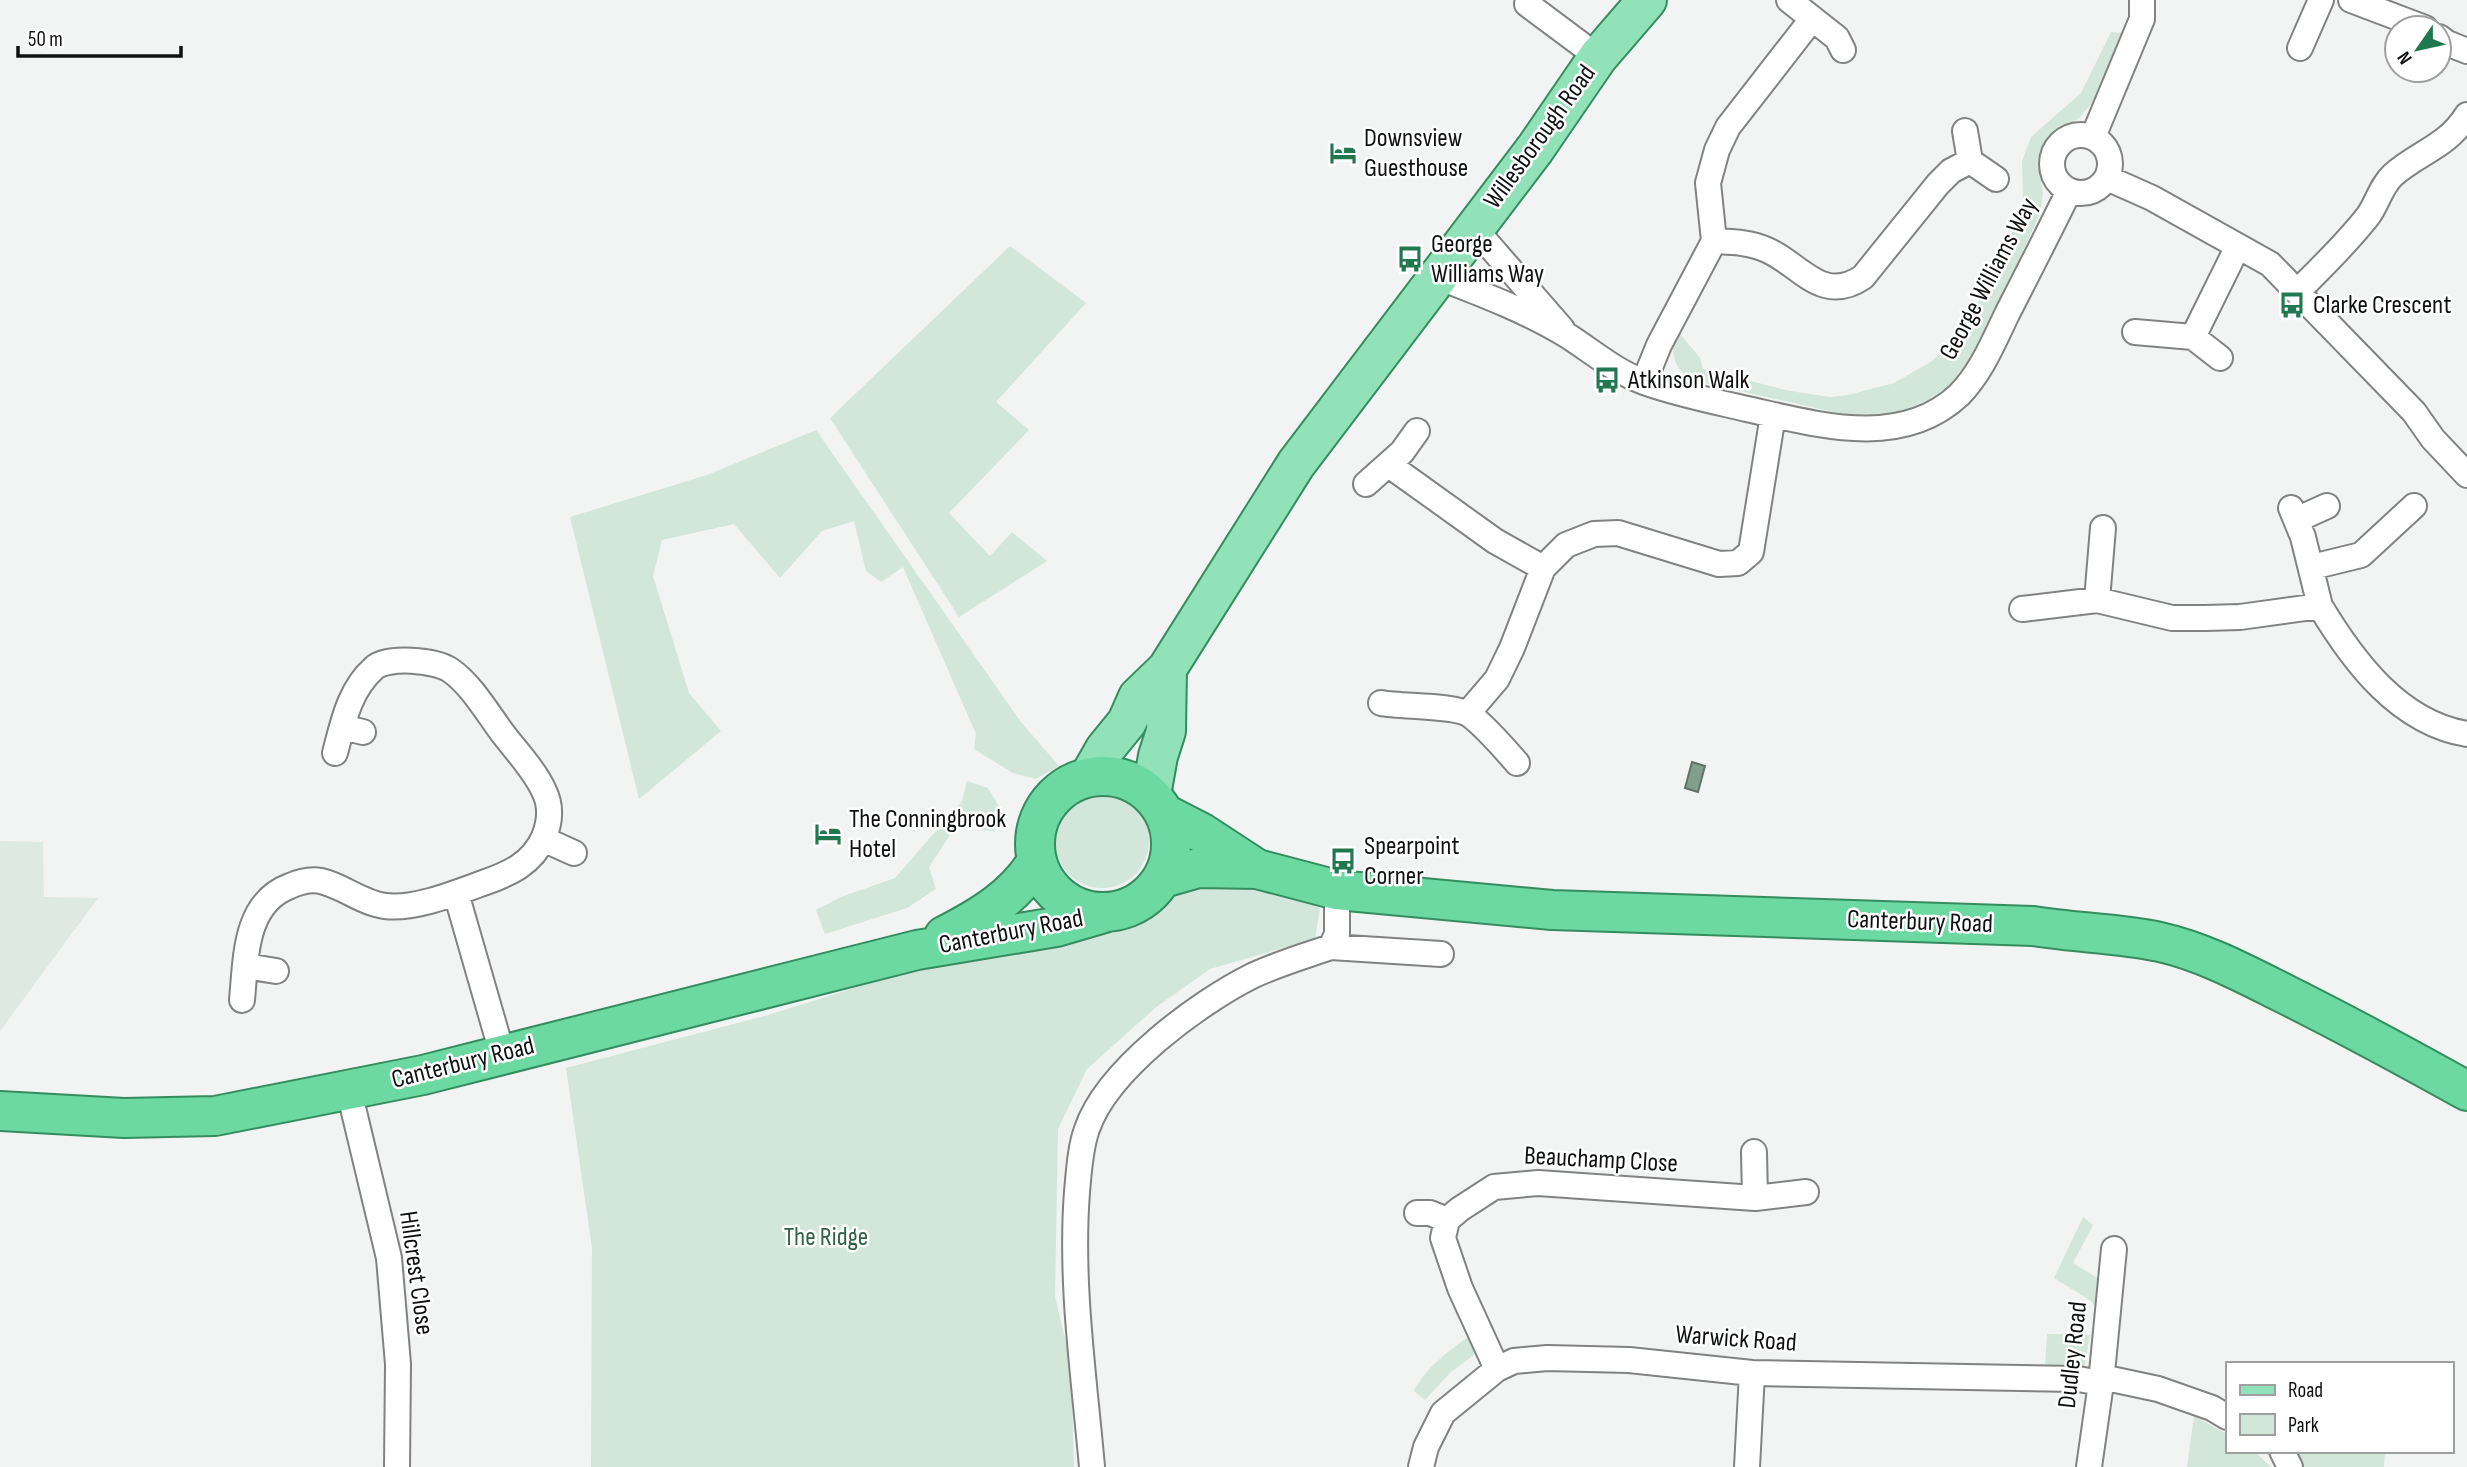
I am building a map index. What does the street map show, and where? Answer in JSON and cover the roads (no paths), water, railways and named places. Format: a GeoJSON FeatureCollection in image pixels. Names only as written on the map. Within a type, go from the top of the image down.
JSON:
{"type":"FeatureCollection","features":[{"type":"Feature","properties":{"kind":"highway"},"geometry":{"type":"LineString","coordinates":[[1112,776],[1133,782],[1158,805],[1171,835],[1171,857],[1163,878],[1148,896],[1128,908],[1104,912],[1082,909],[1062,898],[1046,882],[1037,861],[1035,843],[1045,808],[1065,788],[1089,777],[1112,776]]}},
{"type":"Feature","properties":{"kind":"highway","name":"Canterbury Road"},"geometry":{"type":"LineString","coordinates":[[1158,805],[1257,869]]}},
{"type":"Feature","properties":{"kind":"highway","name":"Canterbury Road"},"geometry":{"type":"LineString","coordinates":[[917,950],[972,922],[1009,897],[1026,880],[1037,861]]}},
{"type":"Feature","properties":{"kind":"highway","name":"Canterbury Road"},"geometry":{"type":"LineString","coordinates":[[1163,878],[1198,868],[1257,869],[1338,890],[1552,910],[2033,926],[2160,942],[2213,958],[2395,1050],[2467,1091]]}},
{"type":"Feature","properties":{"kind":"highway","name":"Canterbury Road"},"geometry":{"type":"LineString","coordinates":[[0,1111],[124,1118],[215,1116],[349,1091],[917,950],[1056,927],[1104,912]]}},
{"type":"Feature","properties":{"kind":"main road","name":"Willesborough Road"},"geometry":{"type":"LineString","coordinates":[[1089,777],[1105,749],[1127,722],[1138,696],[1167,669],[1296,464],[1535,149],[1598,57],[1647,0]]}},
{"type":"Feature","properties":{"kind":"main road"},"geometry":{"type":"LineString","coordinates":[[1158,805],[1158,756],[1166,731],[1167,669]]}},
{"type":"Feature","properties":{"kind":"street"},"geometry":{"type":"LineString","coordinates":[[1789,0],[1837,38],[1843,50]]}},
{"type":"Feature","properties":{"kind":"street"},"geometry":{"type":"LineString","coordinates":[[2142,0],[2142,19],[2093,137],[2103,145],[2109,156],[2107,178],[2152,198],[2270,264],[2414,412],[2432,439],[2467,475]]}},
{"type":"Feature","properties":{"kind":"street"},"geometry":{"type":"LineString","coordinates":[[2300,48],[2321,0]]}},
{"type":"Feature","properties":{"kind":"street"},"geometry":{"type":"LineString","coordinates":[[2351,0],[2388,14]]}},
{"type":"Feature","properties":{"kind":"street"},"geometry":{"type":"LineString","coordinates":[[1527,4],[1598,57]]}},
{"type":"Feature","properties":{"kind":"street"},"geometry":{"type":"LineString","coordinates":[[1644,382],[1658,345],[1714,241],[1708,183],[1717,150],[1728,127],[1812,19]]}},
{"type":"Feature","properties":{"kind":"street"},"geometry":{"type":"LineString","coordinates":[[2298,291],[2351,239],[2374,208],[2389,179],[2448,139],[2467,115]]}},
{"type":"Feature","properties":{"kind":"street"},"geometry":{"type":"LineString","coordinates":[[1965,131],[1970,160],[1996,179]]}},
{"type":"Feature","properties":{"kind":"street","name":"George Williams Way"},"geometry":{"type":"LineString","coordinates":[[2093,137],[2072,136],[2062,142],[2055,151],[2052,162],[2054,174],[2060,184],[2069,191],[2080,193],[2100,187],[2107,178]]}},
{"type":"Feature","properties":{"kind":"street"},"geometry":{"type":"LineString","coordinates":[[1714,241],[1751,244],[1770,251],[1816,283],[1853,284],[1863,277],[1938,184],[1951,171],[1970,160]]}},
{"type":"Feature","properties":{"kind":"street","name":"George Williams Way"},"geometry":{"type":"LineString","coordinates":[[1438,277],[1498,300],[1567,335],[1613,367],[1644,382],[1773,415],[1854,429],[1879,429],[1901,426],[1936,411],[1959,394],[1980,368],[2069,191]]}},
{"type":"Feature","properties":{"kind":"street","name":"George Williams Way"},"geometry":{"type":"LineString","coordinates":[[1474,228],[1567,335]]}},
{"type":"Feature","properties":{"kind":"street"},"geometry":{"type":"LineString","coordinates":[[2193,337],[2238,246]]}},
{"type":"Feature","properties":{"kind":"street"},"geometry":{"type":"LineString","coordinates":[[2135,332],[2193,337],[2220,358]]}},
{"type":"Feature","properties":{"kind":"street"},"geometry":{"type":"LineString","coordinates":[[1468,713],[1497,678],[1512,649],[1542,568],[1566,545],[1594,534],[1618,533],[1719,564],[1738,563],[1751,552],[1773,415]]}},
{"type":"Feature","properties":{"kind":"street"},"geometry":{"type":"LineString","coordinates":[[1366,484],[1402,452],[1417,431]]}},
{"type":"Feature","properties":{"kind":"street"},"geometry":{"type":"LineString","coordinates":[[1389,465],[1495,541],[1542,568]]}},
{"type":"Feature","properties":{"kind":"street"},"geometry":{"type":"LineString","coordinates":[[2327,506],[2294,514],[2312,567],[2320,606],[2361,668],[2392,698],[2425,719],[2467,734]]}},
{"type":"Feature","properties":{"kind":"street"},"geometry":{"type":"LineString","coordinates":[[2312,567],[2361,555],[2414,506]]}},
{"type":"Feature","properties":{"kind":"street"},"geometry":{"type":"LineString","coordinates":[[2097,600],[2103,528]]}},
{"type":"Feature","properties":{"kind":"street"},"geometry":{"type":"LineString","coordinates":[[2022,609],[2097,600],[2172,618],[2240,617],[2320,606]]}},
{"type":"Feature","properties":{"kind":"street"},"geometry":{"type":"LineString","coordinates":[[242,1000],[248,944],[257,914],[273,894],[294,884],[317,880],[386,907],[409,905],[456,893],[513,872],[527,862],[543,839],[551,817],[545,793],[531,771],[466,685],[449,669],[432,663],[402,660],[375,666],[352,694],[352,730],[335,754]]}},
{"type":"Feature","properties":{"kind":"street"},"geometry":{"type":"LineString","coordinates":[[1381,703],[1403,707],[1435,707],[1468,713],[1517,763]]}},
{"type":"Feature","properties":{"kind":"street"},"geometry":{"type":"LineString","coordinates":[[543,839],[574,853]]}},
{"type":"Feature","properties":{"kind":"street"},"geometry":{"type":"LineString","coordinates":[[1331,947],[1337,934],[1338,890]]}},
{"type":"Feature","properties":{"kind":"street"},"geometry":{"type":"LineString","coordinates":[[456,893],[502,1053]]}},
{"type":"Feature","properties":{"kind":"street"},"geometry":{"type":"LineString","coordinates":[[1092,1467],[1074,1254],[1080,1163],[1087,1128],[1104,1098],[1122,1074],[1152,1043],[1226,990],[1254,975],[1331,947],[1441,954]]}},
{"type":"Feature","properties":{"kind":"street"},"geometry":{"type":"LineString","coordinates":[[246,966],[276,971]]}},
{"type":"Feature","properties":{"kind":"street","name":"Hillcrest Close"},"geometry":{"type":"LineString","coordinates":[[349,1091],[389,1258],[398,1364],[397,1467]]}},
{"type":"Feature","properties":{"kind":"street"},"geometry":{"type":"LineString","coordinates":[[1754,1152],[1755,1198]]}},
{"type":"Feature","properties":{"kind":"street","name":"Beauchamp Close"},"geometry":{"type":"LineString","coordinates":[[1447,1220],[1494,1187],[1538,1182],[1755,1198],[1806,1192]]}},
{"type":"Feature","properties":{"kind":"street"},"geometry":{"type":"LineString","coordinates":[[1417,1213],[1430,1213],[1447,1220],[1443,1238],[1447,1250],[1460,1288],[1497,1368]]}},
{"type":"Feature","properties":{"kind":"street","name":"Dudley Road"},"geometry":{"type":"LineString","coordinates":[[2089,1467],[2101,1383],[2114,1250]]}},
{"type":"Feature","properties":{"kind":"street","name":"Warwick Road"},"geometry":{"type":"LineString","coordinates":[[1421,1467],[1426,1447],[1443,1413],[1497,1368],[1514,1361],[1547,1358],[1629,1360],[1752,1373],[2078,1379],[2101,1383],[2111,1379],[2158,1389],[2212,1408],[2226,1416]]}},
{"type":"Feature","properties":{"kind":"street"},"geometry":{"type":"LineString","coordinates":[[1747,1467],[1752,1373]]}},
{"type":"Feature","properties":{"kind":"place","name":"Downsview Guesthouse"},"geometry":{"type":"Point","coordinates":[1343,153]}},
{"type":"Feature","properties":{"kind":"place","name":"George Williams Way"},"geometry":{"type":"Point","coordinates":[1410,259]}},
{"type":"Feature","properties":{"kind":"place","name":"Clarke Crescent"},"geometry":{"type":"Point","coordinates":[2292,305]}},
{"type":"Feature","properties":{"kind":"place","name":"Atkinson Walk"},"geometry":{"type":"Point","coordinates":[1607,380]}},
{"type":"Feature","properties":{"kind":"place","name":"The Conningbrook Hotel"},"geometry":{"type":"Point","coordinates":[828,834]}},
{"type":"Feature","properties":{"kind":"place","name":"Spearpoint Corner"},"geometry":{"type":"Point","coordinates":[1343,861]}},
{"type":"Feature","properties":{"kind":"park label","name":"The Ridge"},"geometry":{"type":"Point","coordinates":[826,1237]}}]}
